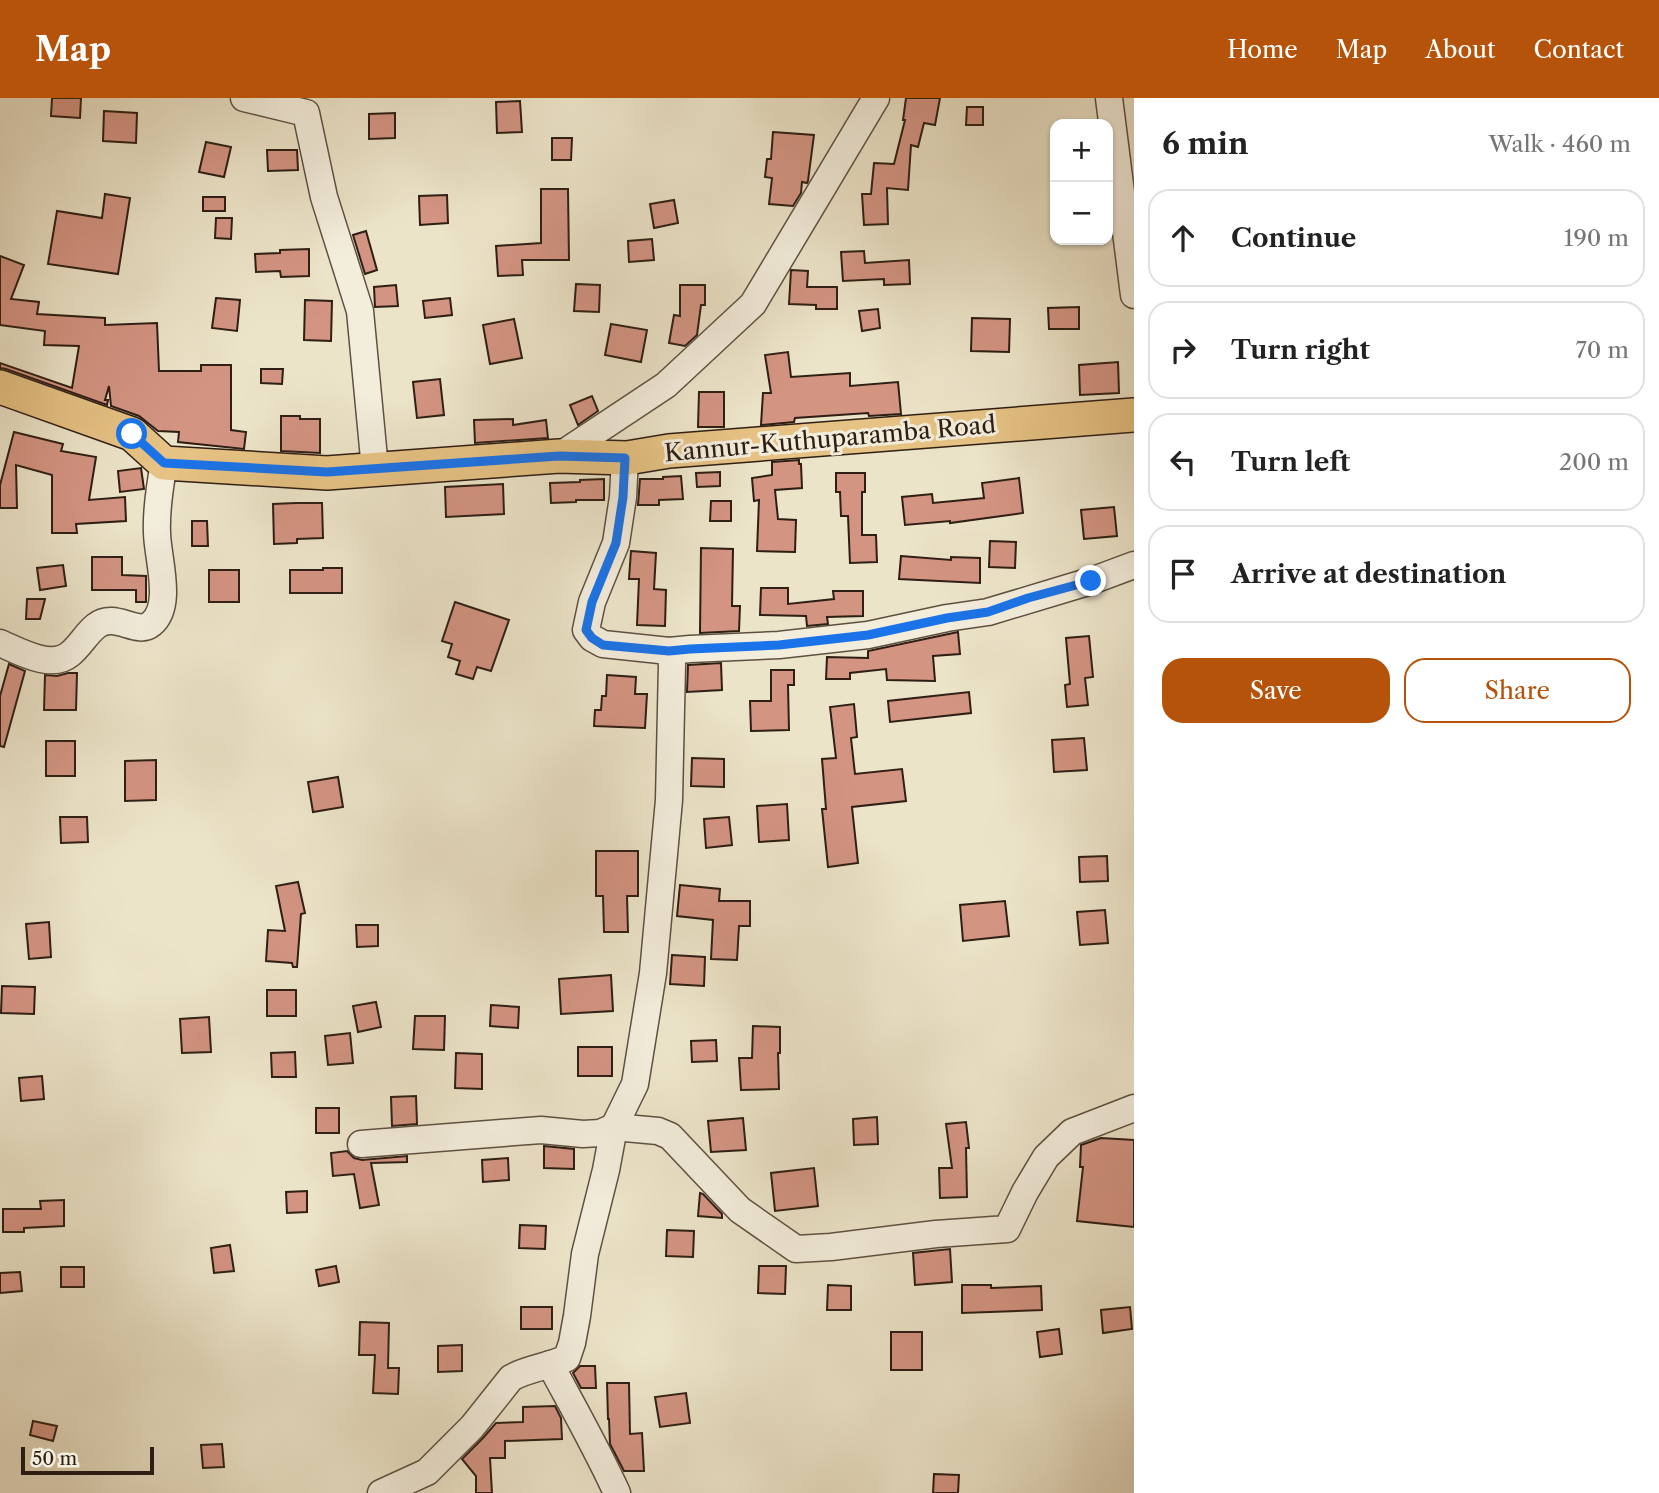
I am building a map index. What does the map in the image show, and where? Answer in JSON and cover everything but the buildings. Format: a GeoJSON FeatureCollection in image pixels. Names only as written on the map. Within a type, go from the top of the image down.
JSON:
{"type":"FeatureCollection","features":[{"type":"Feature","properties":{"kind":"main road"},"geometry":{"type":"LineString","coordinates":[[0,387],[132,434],[164,463]]}},
{"type":"Feature","properties":{"kind":"main road","name":"Kannur-Kuthuparamba Road"},"geometry":{"type":"LineString","coordinates":[[164,463],[327,472],[559,456],[625,458],[669,451],[1134,415]]}},
{"type":"Feature","properties":{"kind":"street"},"geometry":{"type":"LineString","coordinates":[[244,98],[306,113],[324,197],[360,312],[375,469]]}},
{"type":"Feature","properties":{"kind":"street"},"geometry":{"type":"LineString","coordinates":[[559,456],[666,385],[753,304],[876,98]]}},
{"type":"Feature","properties":{"kind":"street"},"geometry":{"type":"LineString","coordinates":[[1109,98],[1134,295]]}},
{"type":"Feature","properties":{"kind":"street"},"geometry":{"type":"LineString","coordinates":[[625,458],[623,497],[616,543],[592,602],[586,630],[603,645],[669,651],[779,645],[868,635],[988,612],[1134,565]]}},
{"type":"Feature","properties":{"kind":"street"},"geometry":{"type":"LineString","coordinates":[[0,643],[42,659],[59,660],[68,656],[84,637],[107,620],[138,627],[147,627],[154,622],[161,611],[163,581],[157,532],[159,488],[164,463]]}},
{"type":"Feature","properties":{"kind":"street"},"geometry":{"type":"LineString","coordinates":[[381,1493],[427,1472],[472,1427],[511,1378],[518,1373],[567,1358],[577,1316],[585,1254],[614,1127],[635,1084],[653,973],[669,800],[672,664],[669,651]]}},
{"type":"Feature","properties":{"kind":"street"},"geometry":{"type":"LineString","coordinates":[[361,1144],[541,1130],[583,1134],[600,1133],[614,1127],[658,1131],[670,1136],[740,1210],[796,1249],[1007,1229],[1046,1157],[1072,1132],[1134,1108]]}},
{"type":"Feature","properties":{"kind":"street"},"geometry":{"type":"LineString","coordinates":[[550,1364],[617,1493]]}},
{"type":"Feature","properties":{"kind":"route"},"geometry":{"type":"LineString","coordinates":[[132,434],[164,463],[327,472],[559,456],[625,458],[623,497],[616,543],[592,602],[586,630],[603,645],[669,651],[779,645],[868,635],[988,612],[1091,581]]}}]}
